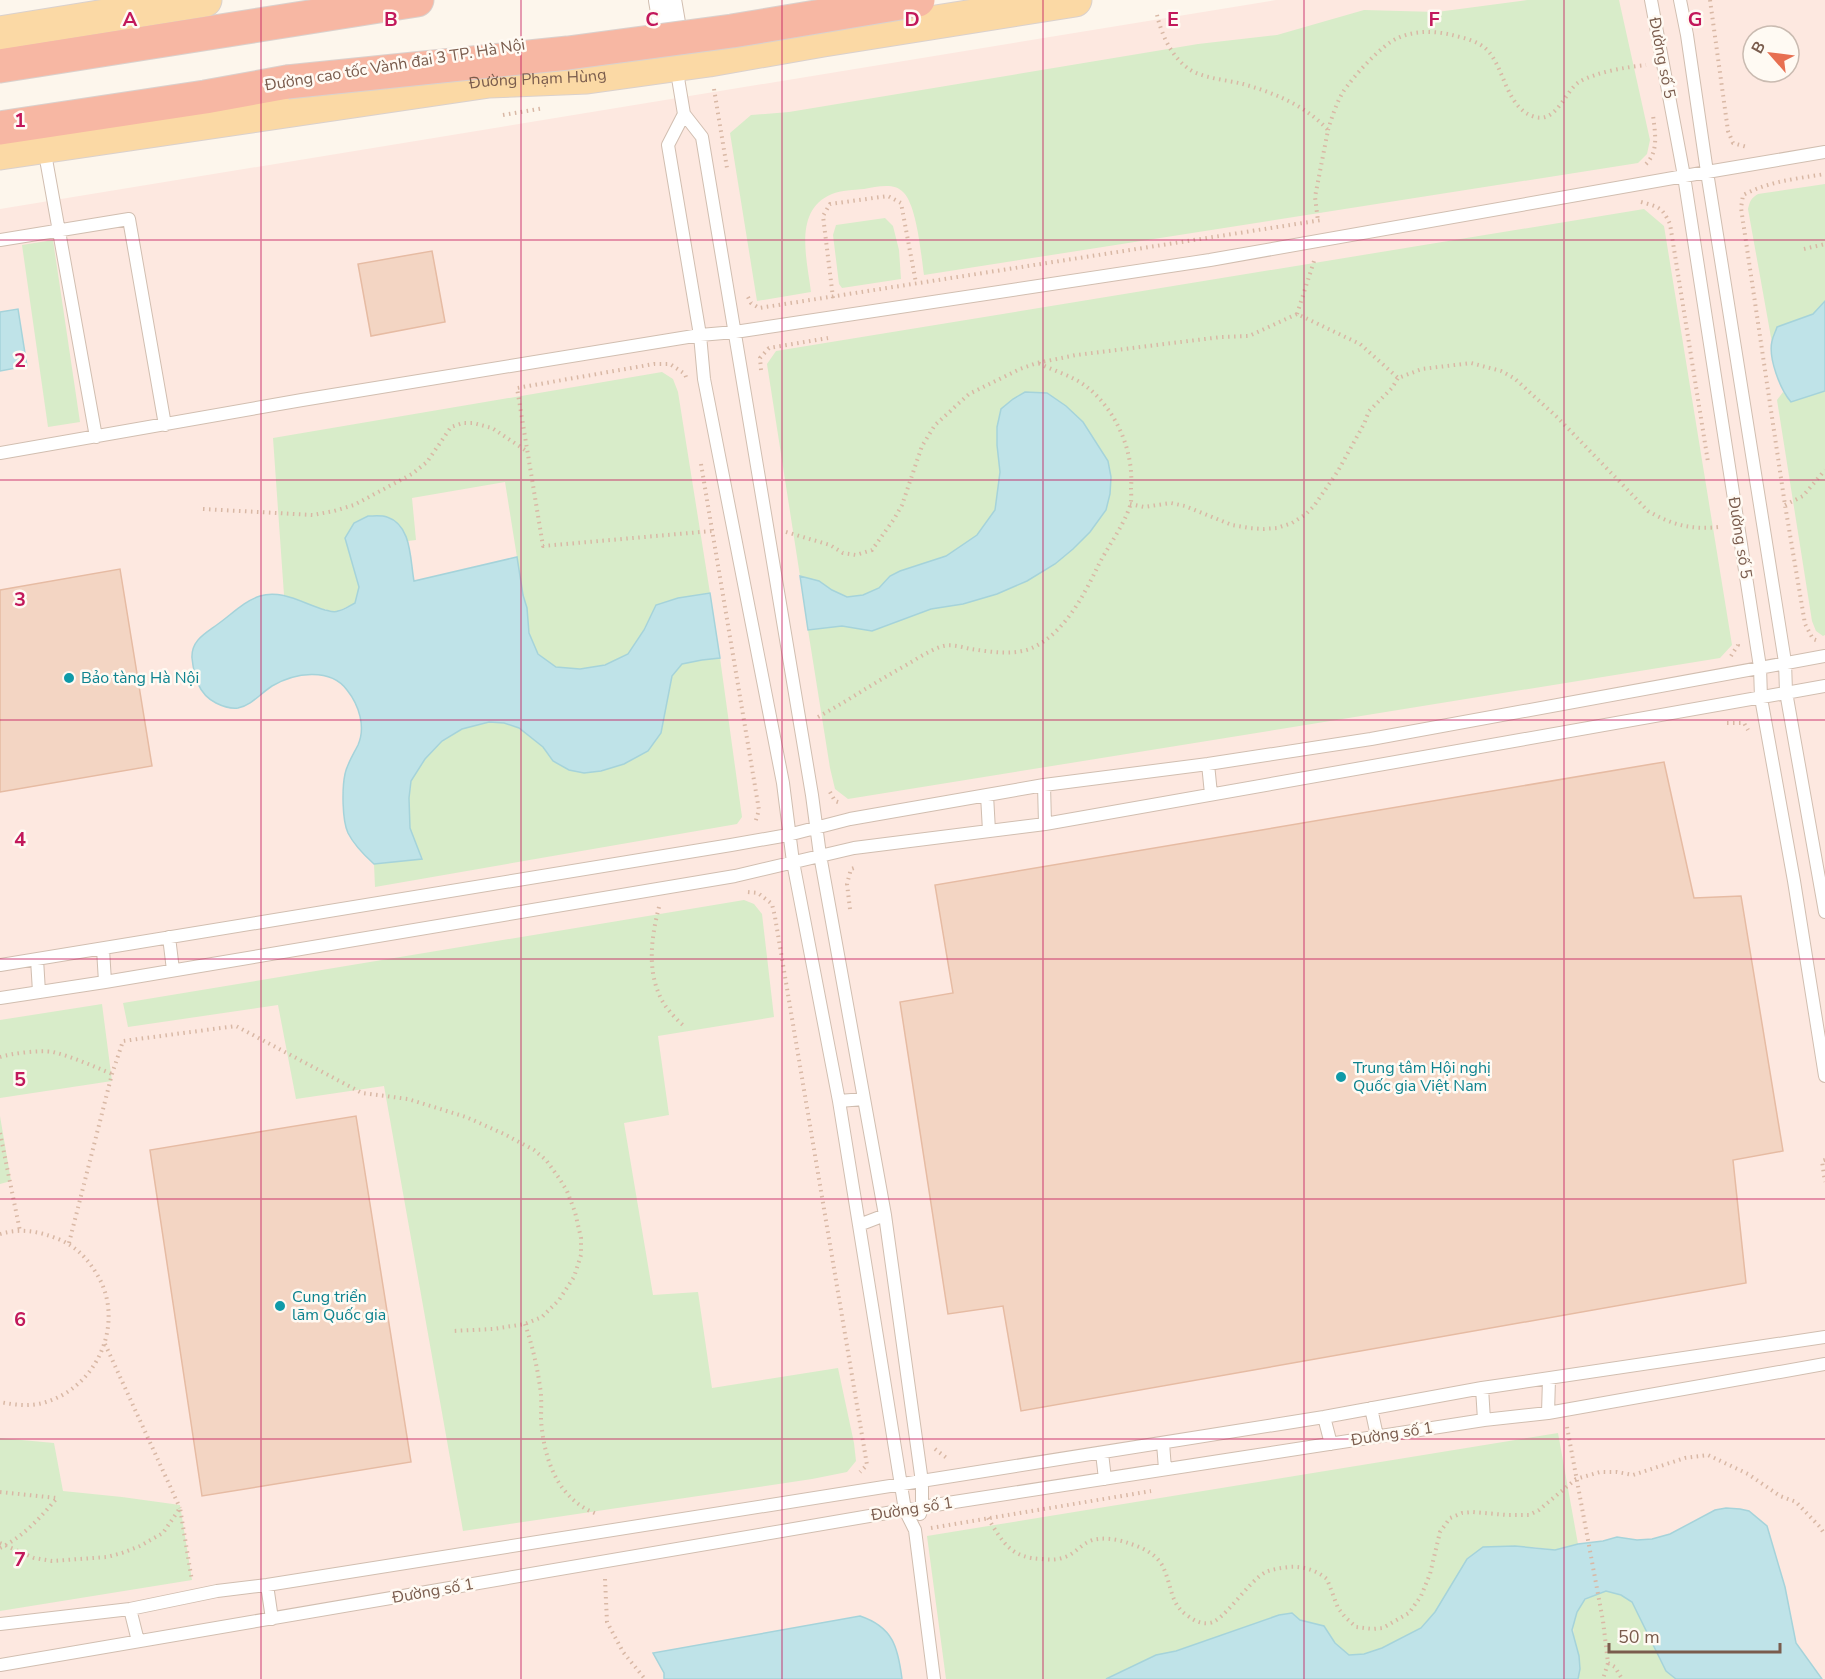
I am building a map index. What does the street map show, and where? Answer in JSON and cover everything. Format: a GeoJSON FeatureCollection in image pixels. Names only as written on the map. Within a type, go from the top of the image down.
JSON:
{"type":"FeatureCollection","features":[{"type":"Feature","properties":{"kind":"highway"},"geometry":{"type":"LineString","coordinates":[[194,36],[289,0]]}},
{"type":"Feature","properties":{"kind":"highway"},"geometry":{"type":"LineString","coordinates":[[0,66],[417,0]]}},
{"type":"Feature","properties":{"kind":"highway","name":"Đường cao tốc Vành đai 3 TP. Hà Nội"},"geometry":{"type":"LineString","coordinates":[[0,128],[205,97],[790,0]]}},
{"type":"Feature","properties":{"kind":"highway"},"geometry":{"type":"LineString","coordinates":[[287,82],[568,52],[709,34],[918,0]]}},
{"type":"Feature","properties":{"kind":"main road"},"geometry":{"type":"LineString","coordinates":[[0,33],[83,15],[204,0]]}},
{"type":"Feature","properties":{"kind":"main road","name":"Đường Phạm Hùng"},"geometry":{"type":"LineString","coordinates":[[0,153],[489,81],[587,77],[1075,0]]}},
{"type":"Feature","properties":{"kind":"street"},"geometry":{"type":"LineString","coordinates":[[665,0],[676,64]]}},
{"type":"Feature","properties":{"kind":"lane","name":"Đường số 5"},"geometry":{"type":"LineString","coordinates":[[1651,0],[1684,176],[1760,667],[1761,698],[1794,881],[1825,1076]]}},
{"type":"Feature","properties":{"kind":"lane","name":"Đường số 5"},"geometry":{"type":"LineString","coordinates":[[1680,0],[1688,35],[1707,172],[1785,662],[1786,692],[1825,912]]}},
{"type":"Feature","properties":{"kind":"lane"},"geometry":{"type":"LineString","coordinates":[[676,64],[684,114],[702,137],[820,855],[885,1215],[922,1482],[922,1507],[915,1530]]}},
{"type":"Feature","properties":{"kind":"lane"},"geometry":{"type":"LineString","coordinates":[[684,114],[668,145],[707,390],[783,783],[788,835],[839,1101],[905,1510],[915,1530],[934,1679]]}},
{"type":"Feature","properties":{"kind":"lane"},"geometry":{"type":"LineString","coordinates":[[44,146],[96,436]]}},
{"type":"Feature","properties":{"kind":"lane"},"geometry":{"type":"LineString","coordinates":[[0,453],[302,400],[700,335],[735,332],[1210,260],[1825,153]]}},
{"type":"Feature","properties":{"kind":"lane"},"geometry":{"type":"LineString","coordinates":[[0,240],[129,219],[165,424]]}},
{"type":"Feature","properties":{"kind":"lane"},"geometry":{"type":"LineString","coordinates":[[0,965],[788,835],[850,819],[1044,785],[1208,764],[1371,739],[1825,656]]}},
{"type":"Feature","properties":{"kind":"lane"},"geometry":{"type":"LineString","coordinates":[[0,998],[735,876],[855,848],[1045,824],[1825,686]]}},
{"type":"Feature","properties":{"kind":"lane"},"geometry":{"type":"LineString","coordinates":[[1208,764],[1211,794]]}},
{"type":"Feature","properties":{"kind":"lane"},"geometry":{"type":"LineString","coordinates":[[1044,785],[1045,824]]}},
{"type":"Feature","properties":{"kind":"lane"},"geometry":{"type":"LineString","coordinates":[[987,795],[989,831]]}},
{"type":"Feature","properties":{"kind":"lane"},"geometry":{"type":"LineString","coordinates":[[169,937],[173,970]]}},
{"type":"Feature","properties":{"kind":"lane"},"geometry":{"type":"LineString","coordinates":[[103,949],[105,982]]}},
{"type":"Feature","properties":{"kind":"lane"},"geometry":{"type":"LineString","coordinates":[[37,959],[39,992]]}},
{"type":"Feature","properties":{"kind":"lane"},"geometry":{"type":"LineString","coordinates":[[839,1101],[864,1099]]}},
{"type":"Feature","properties":{"kind":"lane"},"geometry":{"type":"LineString","coordinates":[[859,1225],[885,1215]]}},
{"type":"Feature","properties":{"kind":"lane","name":"Đường số 1"},"geometry":{"type":"LineString","coordinates":[[0,1624],[130,1609],[217,1591],[922,1482],[1324,1417],[1482,1388],[1825,1337]]}},
{"type":"Feature","properties":{"kind":"lane","name":"Đường số 1"},"geometry":{"type":"LineString","coordinates":[[0,1665],[922,1507],[1377,1436],[1548,1413],[1825,1364]]}},
{"type":"Feature","properties":{"kind":"lane"},"geometry":{"type":"LineString","coordinates":[[1548,1413],[1549,1379]]}},
{"type":"Feature","properties":{"kind":"lane"},"geometry":{"type":"LineString","coordinates":[[1482,1388],[1484,1420]]}},
{"type":"Feature","properties":{"kind":"lane"},"geometry":{"type":"LineString","coordinates":[[1371,1408],[1377,1436]]}},
{"type":"Feature","properties":{"kind":"lane"},"geometry":{"type":"LineString","coordinates":[[1324,1417],[1331,1444]]}},
{"type":"Feature","properties":{"kind":"lane"},"geometry":{"type":"LineString","coordinates":[[1164,1443],[1165,1469]]}},
{"type":"Feature","properties":{"kind":"lane"},"geometry":{"type":"LineString","coordinates":[[1102,1453],[1105,1479]]}},
{"type":"Feature","properties":{"kind":"lane"},"geometry":{"type":"LineString","coordinates":[[267,1585],[272,1618]]}},
{"type":"Feature","properties":{"kind":"lane"},"geometry":{"type":"LineString","coordinates":[[130,1609],[138,1641]]}},
{"type":"Feature","properties":{"kind":"path"},"geometry":{"type":"LineString","coordinates":[[1710,0],[1728,131],[1733,143],[1747,147],[1758,146]]}},
{"type":"Feature","properties":{"kind":"path"},"geometry":{"type":"LineString","coordinates":[[1157,15],[1160,30],[1172,51],[1194,72],[1243,84],[1284,98],[1328,130]]}},
{"type":"Feature","properties":{"kind":"path"},"geometry":{"type":"LineString","coordinates":[[1317,221],[1315,197],[1328,130],[1337,105],[1345,90],[1370,60],[1397,38],[1434,31],[1473,41],[1488,50],[1515,102],[1535,117],[1544,118],[1554,112],[1578,82],[1617,69],[1646,65],[1647,76]]}},
{"type":"Feature","properties":{"kind":"path"},"geometry":{"type":"LineString","coordinates":[[714,89],[728,177]]}},
{"type":"Feature","properties":{"kind":"path"},"geometry":{"type":"LineString","coordinates":[[503,115],[544,108]]}},
{"type":"Feature","properties":{"kind":"path"},"geometry":{"type":"LineString","coordinates":[[1639,166],[1647,164],[1654,154],[1655,133],[1652,110]]}},
{"type":"Feature","properties":{"kind":"path"},"geometry":{"type":"LineString","coordinates":[[1822,642],[1813,639],[1805,624],[1741,208],[1743,195],[1773,182],[1825,174]]}},
{"type":"Feature","properties":{"kind":"path"},"geometry":{"type":"LineString","coordinates":[[833,296],[823,216],[830,204],[888,196],[901,203],[916,283]]}},
{"type":"Feature","properties":{"kind":"path"},"geometry":{"type":"LineString","coordinates":[[746,291],[751,303],[759,308],[1329,219]]}},
{"type":"Feature","properties":{"kind":"path"},"geometry":{"type":"LineString","coordinates":[[1670,224],[1710,469]]}},
{"type":"Feature","properties":{"kind":"path"},"geometry":{"type":"LineString","coordinates":[[1804,249],[1825,244]]}},
{"type":"Feature","properties":{"kind":"path"},"geometry":{"type":"LineString","coordinates":[[788,543],[786,532],[830,545],[843,553],[856,555],[872,550],[902,505],[922,446],[935,425],[969,394],[1037,363],[1221,337],[1249,336],[1297,314],[1316,255],[1305,256]]}},
{"type":"Feature","properties":{"kind":"path"},"geometry":{"type":"LineString","coordinates":[[1297,314],[1360,344],[1398,378]]}},
{"type":"Feature","properties":{"kind":"path"},"geometry":{"type":"LineString","coordinates":[[762,378],[760,358],[769,348],[839,336]]}},
{"type":"Feature","properties":{"kind":"path"},"geometry":{"type":"LineString","coordinates":[[819,727],[818,717],[889,674],[942,646],[955,645],[999,652],[1017,652],[1035,647],[1059,626],[1087,588],[1130,504],[1131,463],[1126,444],[1112,414],[1099,398],[1074,379],[1037,363]]}},
{"type":"Feature","properties":{"kind":"path"},"geometry":{"type":"LineString","coordinates":[[1130,504],[1144,507],[1171,503],[1185,506],[1232,525],[1249,528],[1277,528],[1293,524],[1314,506],[1338,471],[1369,411],[1392,388],[1398,378],[1422,369],[1471,363],[1501,371],[1514,378],[1558,418],[1648,511],[1664,520],[1689,528],[1719,527],[1717,516]]}},
{"type":"Feature","properties":{"kind":"path"},"geometry":{"type":"LineString","coordinates":[[687,386],[686,374],[670,364],[654,364],[517,388],[543,546],[712,531]]}},
{"type":"Feature","properties":{"kind":"path"},"geometry":{"type":"LineString","coordinates":[[203,509],[313,515],[354,505],[412,474],[428,462],[438,444],[452,427],[463,423],[492,428],[528,452]]}},
{"type":"Feature","properties":{"kind":"path"},"geometry":{"type":"LineString","coordinates":[[699,453],[759,810],[754,827]]}},
{"type":"Feature","properties":{"kind":"path"},"geometry":{"type":"LineString","coordinates":[[1785,505],[1803,496],[1825,470]]}},
{"type":"Feature","properties":{"kind":"path"},"geometry":{"type":"LineString","coordinates":[[1726,661],[1738,645],[1736,633]]}},
{"type":"Feature","properties":{"kind":"path"},"geometry":{"type":"LineString","coordinates":[[1725,723],[1744,723],[1750,733]]}},
{"type":"Feature","properties":{"kind":"path"},"geometry":{"type":"LineString","coordinates":[[830,790],[835,801],[847,805]]}},
{"type":"Feature","properties":{"kind":"path"},"geometry":{"type":"LineString","coordinates":[[850,916],[846,884],[851,869],[858,867]]}},
{"type":"Feature","properties":{"kind":"path"},"geometry":{"type":"LineString","coordinates":[[742,892],[758,893],[772,904],[774,910],[867,1465],[853,1479]]}},
{"type":"Feature","properties":{"kind":"path"},"geometry":{"type":"LineString","coordinates":[[647,908],[659,906],[654,927],[653,977],[659,996],[685,1027]]}},
{"type":"Feature","properties":{"kind":"path"},"geometry":{"type":"LineString","coordinates":[[69,1243],[112,1074],[123,1041],[236,1026],[362,1093],[408,1099],[466,1117],[534,1150],[546,1160],[567,1191],[575,1212],[581,1238],[581,1255],[574,1277],[559,1300],[542,1317],[525,1324],[493,1329],[453,1331]]}},
{"type":"Feature","properties":{"kind":"path"},"geometry":{"type":"LineString","coordinates":[[0,1057],[50,1052],[112,1074]]}},
{"type":"Feature","properties":{"kind":"path"},"geometry":{"type":"LineString","coordinates":[[0,1133],[20,1231]]}},
{"type":"Feature","properties":{"kind":"path"},"geometry":{"type":"LineString","coordinates":[[1825,1160],[1821,1161],[1825,1182]]}},
{"type":"Feature","properties":{"kind":"path"},"geometry":{"type":"LineString","coordinates":[[0,1234],[13,1230],[42,1232],[69,1243],[90,1262],[104,1287],[109,1316],[105,1344],[92,1370],[71,1390],[45,1402],[16,1406],[0,1402]]}},
{"type":"Feature","properties":{"kind":"path"},"geometry":{"type":"LineString","coordinates":[[525,1324],[535,1354],[541,1390],[543,1435],[548,1459],[558,1483],[570,1497],[602,1516]]}},
{"type":"Feature","properties":{"kind":"path"},"geometry":{"type":"LineString","coordinates":[[105,1344],[180,1508],[193,1587]]}},
{"type":"Feature","properties":{"kind":"path"},"geometry":{"type":"LineString","coordinates":[[1566,1424],[1603,1621],[1608,1663],[1603,1679]]}},
{"type":"Feature","properties":{"kind":"path"},"geometry":{"type":"LineString","coordinates":[[933,1439],[935,1450],[951,1461]]}},
{"type":"Feature","properties":{"kind":"path"},"geometry":{"type":"LineString","coordinates":[[988,1518],[1003,1544],[1014,1553],[1029,1559],[1063,1558],[1074,1553],[1089,1541],[1108,1539],[1123,1541],[1148,1550],[1161,1564],[1178,1610],[1197,1622],[1212,1624],[1222,1617],[1240,1594],[1266,1572],[1295,1567],[1312,1570],[1327,1579],[1338,1608],[1345,1617],[1356,1627],[1373,1629],[1383,1628],[1409,1613],[1421,1596],[1430,1574],[1440,1532],[1450,1518],[1462,1513],[1473,1512],[1529,1515],[1539,1510],[1576,1479],[1600,1472],[1633,1475],[1685,1458],[1707,1455],[1748,1474],[1780,1496],[1796,1502],[1825,1535]]}},
{"type":"Feature","properties":{"kind":"path"},"geometry":{"type":"LineString","coordinates":[[0,1492],[57,1498],[26,1530],[0,1548]]}},
{"type":"Feature","properties":{"kind":"path"},"geometry":{"type":"LineString","coordinates":[[0,1543],[34,1558],[52,1561],[107,1557],[140,1546],[163,1533],[180,1508]]}},
{"type":"Feature","properties":{"kind":"path"},"geometry":{"type":"LineString","coordinates":[[605,1579],[607,1622],[623,1652],[645,1679]]}},
{"type":"Feature","properties":{"kind":"path"},"geometry":{"type":"LineString","coordinates":[[1608,1663],[1615,1667],[1622,1679]]}},
{"type":"Feature","properties":{"kind":"shaded area","name":"Trung tâm Hội nghị Quốc gia Việt Nam"},"geometry":{"type":"Polygon","coordinates":[[[1276,0],[1825,0],[1825,1679],[0,1679],[0,209],[1276,0]]]}},
{"type":"Feature","properties":{"kind":"green space"},"geometry":{"type":"Polygon","coordinates":[[[1527,0],[1619,0],[1650,140],[1647,154],[1638,163],[924,275],[915,219],[908,198],[903,192],[895,187],[885,186],[843,191],[820,201],[812,211],[807,223],[805,237],[811,292],[757,301],[730,133],[751,115],[789,112],[1198,44],[1277,35],[1364,10],[1437,12],[1527,0]]]}},
{"type":"Feature","properties":{"kind":"green space"},"geometry":{"type":"Polygon","coordinates":[[[1825,184],[1825,301],[1813,314],[1777,327],[1772,343],[1748,209],[1749,204],[1758,194],[1825,184]]]}},
{"type":"Feature","properties":{"kind":"green space"},"geometry":{"type":"Polygon","coordinates":[[[1644,209],[1664,226],[1732,645],[1720,658],[848,799],[835,789],[808,630],[842,626],[872,631],[931,609],[963,604],[997,594],[1027,581],[1055,564],[1090,532],[1106,510],[1111,477],[1108,462],[1083,422],[1047,393],[997,427],[1000,472],[995,510],[977,535],[946,556],[900,571],[890,576],[879,588],[863,595],[848,597],[819,581],[800,576],[767,364],[776,351],[1644,209]]]}},
{"type":"Feature","properties":{"kind":"green space"},"geometry":{"type":"Polygon","coordinates":[[[885,218],[893,226],[899,250],[901,279],[842,288],[839,284],[833,235],[836,225],[885,218]]]}},
{"type":"Feature","properties":{"kind":"green space"},"geometry":{"type":"Polygon","coordinates":[[[53,240],[80,422],[48,427],[22,245],[53,240]]]}},
{"type":"Feature","properties":{"kind":"green space"},"geometry":{"type":"Polygon","coordinates":[[[662,372],[673,379],[678,392],[710,593],[678,598],[656,605],[635,644],[622,658],[594,667],[564,669],[552,665],[534,647],[505,482],[412,498],[416,540],[408,541],[398,523],[345,538],[359,587],[355,603],[336,612],[284,595],[273,438],[662,372]]]}},
{"type":"Feature","properties":{"kind":"green space"},"geometry":{"type":"Polygon","coordinates":[[[1825,391],[1825,635],[1823,636],[1816,631],[1812,621],[1777,400],[1783,392],[1791,402],[1825,391]]]}},
{"type":"Feature","properties":{"kind":"green space"},"geometry":{"type":"Polygon","coordinates":[[[720,658],[742,817],[737,824],[375,887],[374,864],[422,859],[410,828],[411,781],[425,759],[442,741],[462,729],[489,722],[504,723],[519,728],[543,747],[553,761],[601,771],[624,764],[648,751],[661,733],[672,676],[682,664],[720,658]]]}},
{"type":"Feature","properties":{"kind":"green space"},"geometry":{"type":"Polygon","coordinates":[[[744,900],[754,904],[762,914],[774,1017],[658,1036],[669,1115],[624,1123],[653,1295],[698,1292],[712,1388],[838,1368],[856,1461],[847,1472],[812,1479],[463,1531],[384,1086],[296,1099],[278,1005],[128,1027],[123,1003],[744,900]]]}},
{"type":"Feature","properties":{"kind":"green space"},"geometry":{"type":"Polygon","coordinates":[[[102,1004],[112,1081],[0,1098],[0,1020],[102,1004]]]}},
{"type":"Feature","properties":{"kind":"green space"},"geometry":{"type":"Polygon","coordinates":[[[0,1116],[11,1181],[0,1184],[0,1116]]]}},
{"type":"Feature","properties":{"kind":"green space"},"geometry":{"type":"Polygon","coordinates":[[[1558,1433],[1578,1544],[1555,1550],[1533,1547],[1467,1559],[1435,1612],[1421,1628],[1382,1648],[1364,1654],[1349,1655],[1335,1643],[1324,1626],[1300,1620],[1292,1613],[1279,1615],[1176,1651],[1156,1655],[1106,1679],[946,1679],[927,1536],[1558,1433]]]}},
{"type":"Feature","properties":{"kind":"green space"},"geometry":{"type":"Polygon","coordinates":[[[0,1438],[54,1443],[63,1491],[180,1505],[192,1580],[0,1611],[0,1438]]]}},
{"type":"Feature","properties":{"kind":"green space"},"geometry":{"type":"Polygon","coordinates":[[[1606,1591],[1621,1595],[1632,1602],[1666,1671],[1676,1679],[1578,1679],[1578,1658],[1573,1629],[1577,1610],[1584,1601],[1606,1591]]]}},
{"type":"Feature","properties":{"kind":"water"},"geometry":{"type":"Polygon","coordinates":[[[1825,301],[1825,391],[1791,402],[1779,381],[1773,364],[1771,348],[1773,337],[1777,327],[1813,314],[1825,301]]]}},
{"type":"Feature","properties":{"kind":"water"},"geometry":{"type":"Polygon","coordinates":[[[18,309],[27,366],[0,371],[0,312],[18,309]]]}},
{"type":"Feature","properties":{"kind":"water"},"geometry":{"type":"Polygon","coordinates":[[[1025,392],[1047,393],[1066,406],[1083,422],[1108,461],[1111,477],[1106,510],[1090,532],[1055,564],[1027,581],[997,594],[963,604],[931,609],[872,631],[842,626],[808,630],[800,576],[819,581],[847,597],[863,595],[879,588],[890,576],[946,556],[977,535],[995,510],[1000,472],[997,427],[1001,409],[1025,392]]]}},
{"type":"Feature","properties":{"kind":"water"},"geometry":{"type":"Polygon","coordinates":[[[368,516],[387,517],[401,527],[408,544],[414,581],[517,557],[527,608],[529,633],[538,654],[556,667],[580,669],[605,665],[628,654],[644,630],[656,605],[678,598],[710,593],[720,658],[682,664],[672,676],[661,733],[648,751],[624,764],[601,771],[584,773],[569,770],[553,761],[543,747],[519,728],[504,723],[489,722],[462,729],[442,741],[425,759],[411,781],[410,828],[422,859],[374,864],[353,842],[345,820],[343,795],[345,774],[358,745],[361,731],[358,709],[347,690],[340,683],[322,675],[301,675],[281,681],[252,702],[238,708],[230,708],[218,704],[201,690],[192,658],[194,646],[200,638],[254,598],[276,594],[333,612],[355,603],[359,587],[345,538],[354,523],[368,516]]]}},
{"type":"Feature","properties":{"kind":"water"},"geometry":{"type":"Polygon","coordinates":[[[1726,1508],[1749,1511],[1767,1526],[1785,1587],[1796,1643],[1822,1679],[1676,1679],[1666,1671],[1632,1602],[1621,1595],[1606,1591],[1585,1599],[1577,1612],[1572,1630],[1579,1656],[1578,1679],[1106,1679],[1156,1655],[1176,1651],[1279,1615],[1292,1613],[1300,1620],[1324,1626],[1335,1643],[1349,1655],[1364,1654],[1382,1648],[1421,1628],[1435,1612],[1467,1559],[1483,1547],[1515,1546],[1555,1550],[1617,1537],[1637,1540],[1652,1539],[1670,1534],[1715,1510],[1726,1508]]]}},
{"type":"Feature","properties":{"kind":"water"},"geometry":{"type":"Polygon","coordinates":[[[860,1616],[887,1632],[896,1648],[902,1679],[664,1679],[664,1673],[653,1653],[860,1616]]]}},
{"type":"Feature","properties":{"kind":"building"},"geometry":{"type":"Polygon","coordinates":[[[432,251],[445,322],[371,336],[358,264],[432,251]]]}},
{"type":"Feature","properties":{"kind":"building","name":"Bảo tàng Hà Nội"},"geometry":{"type":"Polygon","coordinates":[[[120,569],[152,766],[0,792],[0,590],[120,569]]]}},
{"type":"Feature","properties":{"kind":"building","name":"Trung tâm Hội nghị Quốc gia Việt Nam"},"geometry":{"type":"Polygon","coordinates":[[[1664,762],[1694,898],[1741,896],[1783,1151],[1733,1160],[1746,1283],[1021,1411],[1003,1306],[948,1314],[900,1002],[953,993],[935,885],[1664,762]]]}},
{"type":"Feature","properties":{"kind":"building","name":"Cung triển lãm Quốc gia"},"geometry":{"type":"Polygon","coordinates":[[[356,1116],[411,1462],[202,1496],[150,1150],[356,1116]]]}},
{"type":"Feature","properties":{"kind":"place","name":"Bảo tàng Hà Nội"},"geometry":{"type":"Point","coordinates":[69,678]}},
{"type":"Feature","properties":{"kind":"place","name":"Trung tâm Hội nghị Quốc gia Việt Nam"},"geometry":{"type":"Point","coordinates":[1341,1077]}},
{"type":"Feature","properties":{"kind":"place","name":"Cung triển lãm Quốc gia"},"geometry":{"type":"Point","coordinates":[280,1306]}}]}
